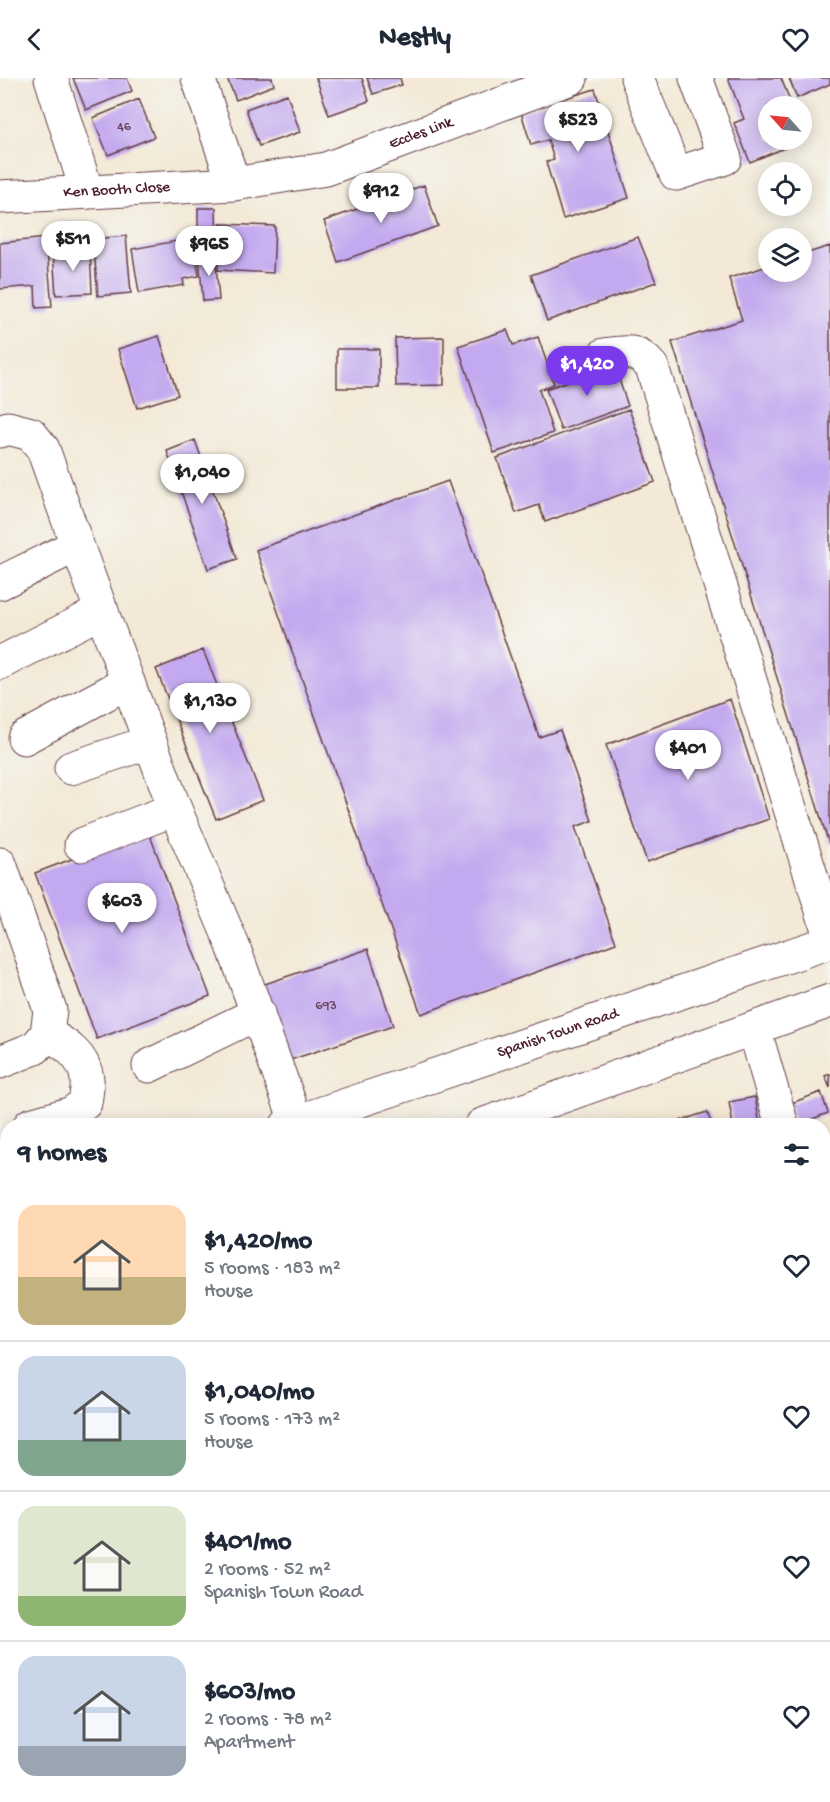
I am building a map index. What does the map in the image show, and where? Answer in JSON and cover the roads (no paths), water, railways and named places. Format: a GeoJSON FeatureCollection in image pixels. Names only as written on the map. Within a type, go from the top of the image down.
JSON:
{"type":"FeatureCollection","features":[{"type":"Feature","properties":{"kind":"main road"},"geometry":{"type":"LineString","coordinates":[[51,78],[87,192]]}},
{"type":"Feature","properties":{"kind":"main road"},"geometry":{"type":"LineString","coordinates":[[198,78],[234,184]]}},
{"type":"Feature","properties":{"kind":"main road","name":"Eccles Link"},"geometry":{"type":"LineString","coordinates":[[234,184],[326,169],[571,78]]}},
{"type":"Feature","properties":{"kind":"main road"},"geometry":{"type":"LineString","coordinates":[[637,78],[675,174],[725,158],[696,78]]}},
{"type":"Feature","properties":{"kind":"main road","name":"Ken Booth Close"},"geometry":{"type":"LineString","coordinates":[[0,197],[234,184]]}},
{"type":"Feature","properties":{"kind":"main road"},"geometry":{"type":"LineString","coordinates":[[604,355],[630,351],[644,358],[652,367],[830,936]]}},
{"type":"Feature","properties":{"kind":"main road"},"geometry":{"type":"LineString","coordinates":[[0,431],[8,428],[30,434],[43,449],[175,809],[233,946],[258,1013],[292,1118]]}},
{"type":"Feature","properties":{"kind":"main road"},"geometry":{"type":"LineString","coordinates":[[0,583],[77,545]]}},
{"type":"Feature","properties":{"kind":"main road"},"geometry":{"type":"LineString","coordinates":[[0,663],[102,611]]}},
{"type":"Feature","properties":{"kind":"main road"},"geometry":{"type":"LineString","coordinates":[[24,738],[128,682]]}},
{"type":"Feature","properties":{"kind":"main road"},"geometry":{"type":"LineString","coordinates":[[71,768],[150,742]]}},
{"type":"Feature","properties":{"kind":"main road"},"geometry":{"type":"LineString","coordinates":[[81,845],[175,809]]}},
{"type":"Feature","properties":{"kind":"main road"},"geometry":{"type":"LineString","coordinates":[[0,864],[50,1010],[47,1034],[35,1048],[0,1062]]}},
{"type":"Feature","properties":{"kind":"main road","name":"Spanish Town Road"},"geometry":{"type":"LineString","coordinates":[[312,1118],[830,942]]}},
{"type":"Feature","properties":{"kind":"main road"},"geometry":{"type":"LineString","coordinates":[[502,1118],[830,1001]]}},
{"type":"Feature","properties":{"kind":"main road"},"geometry":{"type":"LineString","coordinates":[[149,1066],[258,1013]]}},
{"type":"Feature","properties":{"kind":"main road"},"geometry":{"type":"LineString","coordinates":[[754,1028],[780,1118]]}},
{"type":"Feature","properties":{"kind":"main road"},"geometry":{"type":"LineString","coordinates":[[47,1034],[65,1044],[80,1059],[87,1079],[86,1103],[72,1113],[54,1118]]}}]}
